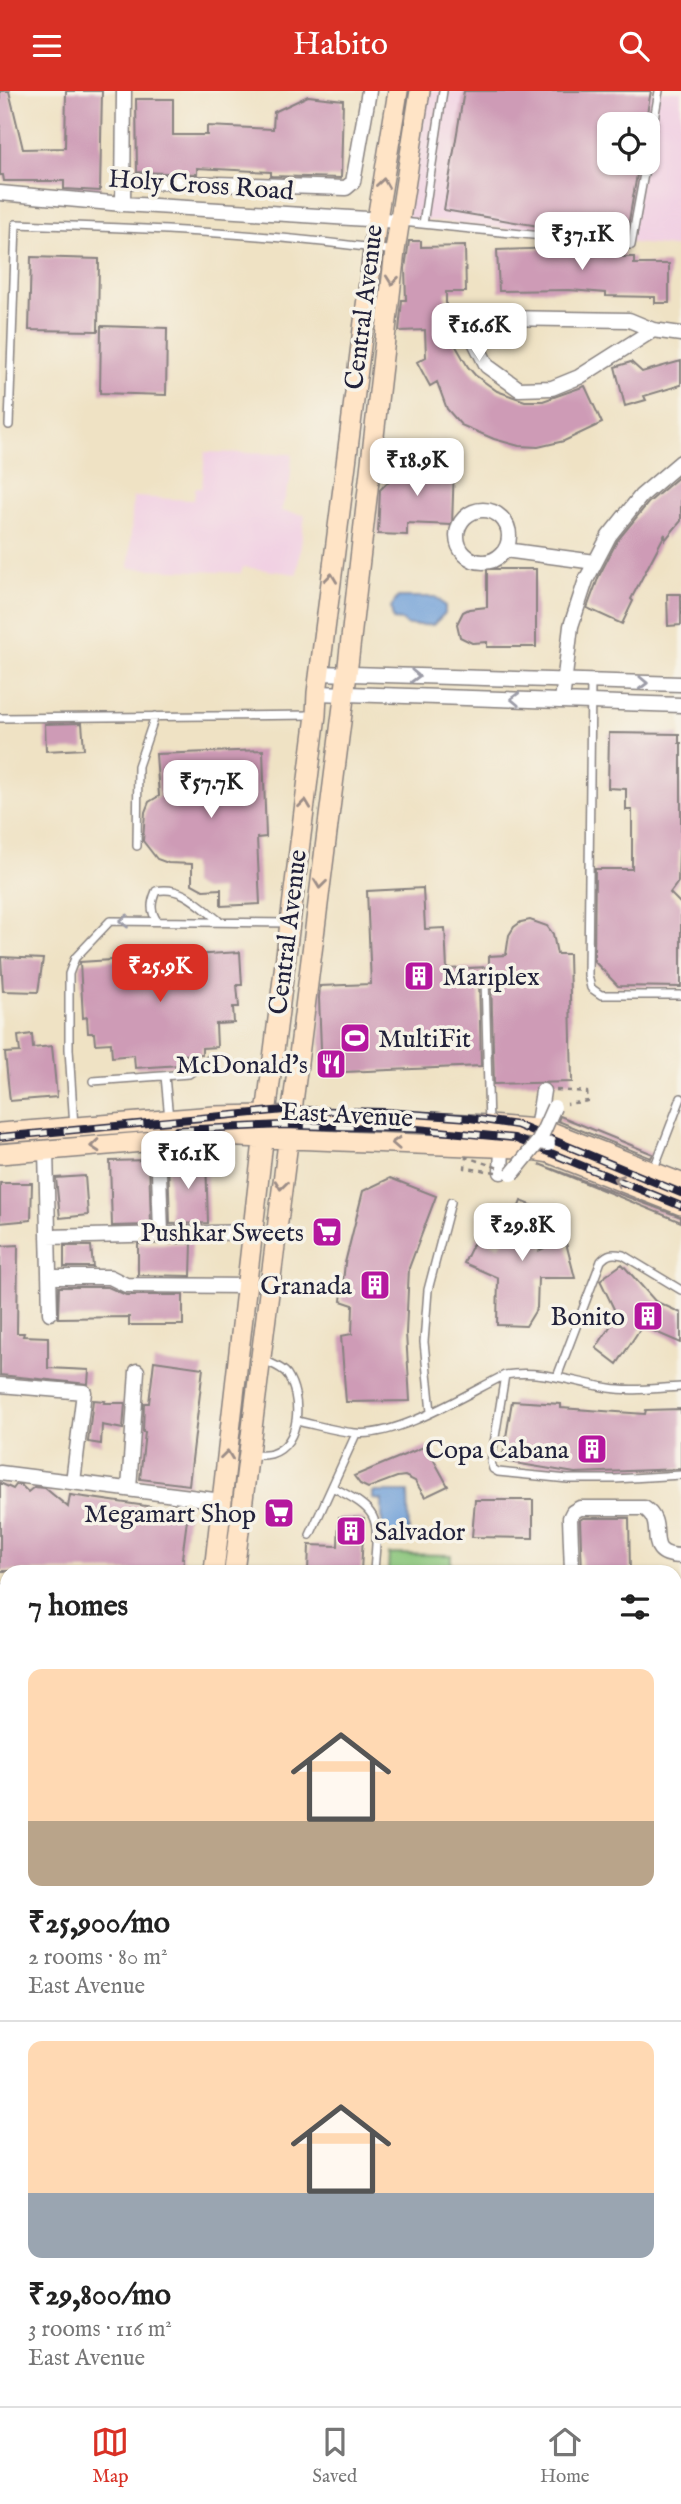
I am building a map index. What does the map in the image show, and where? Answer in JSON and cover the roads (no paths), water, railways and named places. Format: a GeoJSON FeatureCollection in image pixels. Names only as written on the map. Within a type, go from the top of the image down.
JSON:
{"type":"FeatureCollection","features":[{"type":"Feature","properties":{"kind":"street"},"geometry":{"type":"LineString","coordinates":[[123,204],[124,91]]}},
{"type":"Feature","properties":{"kind":"street"},"geometry":{"type":"LineString","coordinates":[[123,181],[346,188],[353,182],[369,91]]}},
{"type":"Feature","properties":{"kind":"street","name":"Central Avenue"},"geometry":{"type":"LineString","coordinates":[[215,1565],[265,1115],[291,923],[319,673],[373,248],[398,91]]}},
{"type":"Feature","properties":{"kind":"street","name":"Central Avenue"},"geometry":{"type":"LineString","coordinates":[[235,1565],[345,695],[395,251],[420,91]]}},
{"type":"Feature","properties":{"kind":"street","name":"Holy Cross Road"},"geometry":{"type":"LineString","coordinates":[[0,193],[123,204],[399,221]]}},
{"type":"Feature","properties":{"kind":"street"},"geometry":{"type":"LineString","coordinates":[[653,330],[579,377],[552,388],[519,389],[487,366],[475,344],[499,319],[629,320],[653,330],[681,334]]}},
{"type":"Feature","properties":{"kind":"street"},"geometry":{"type":"LineString","coordinates":[[562,701],[571,626],[586,580],[595,562],[609,536],[640,496],[681,463]]}},
{"type":"Feature","properties":{"kind":"street"},"geometry":{"type":"LineString","coordinates":[[505,550],[595,562]]}},
{"type":"Feature","properties":{"kind":"street"},"geometry":{"type":"LineString","coordinates":[[319,673],[681,684]]}},
{"type":"Feature","properties":{"kind":"street"},"geometry":{"type":"LineString","coordinates":[[317,693],[681,705]]}},
{"type":"Feature","properties":{"kind":"street"},"geometry":{"type":"LineString","coordinates":[[502,1147],[509,1175],[541,1138],[543,1100]]}},
{"type":"Feature","properties":{"kind":"street","name":"East Avenue"},"geometry":{"type":"LineString","coordinates":[[0,1133],[169,1119],[265,1115],[489,1125],[541,1138],[566,1137],[681,1183]]}},
{"type":"Feature","properties":{"kind":"street","name":"East Avenue"},"geometry":{"type":"LineString","coordinates":[[0,1154],[215,1136],[502,1147],[549,1153],[681,1205]]}},
{"type":"Feature","properties":{"kind":"street"},"geometry":{"type":"LineString","coordinates":[[158,1141],[160,1234]]}},
{"type":"Feature","properties":{"kind":"street"},"geometry":{"type":"LineString","coordinates":[[46,1150],[50,1313]]}},
{"type":"Feature","properties":{"kind":"street"},"geometry":{"type":"LineString","coordinates":[[48,1237],[253,1232]]}},
{"type":"Feature","properties":{"kind":"street"},"geometry":{"type":"LineString","coordinates":[[49,1277],[110,1277],[126,1285],[247,1286]]}},
{"type":"Feature","properties":{"kind":"street"},"geometry":{"type":"LineString","coordinates":[[129,1489],[137,1371]]}},
{"type":"Feature","properties":{"kind":"street"},"geometry":{"type":"LineString","coordinates":[[0,1385],[84,1392],[73,1482]]}},
{"type":"Feature","properties":{"kind":"street"},"geometry":{"type":"LineString","coordinates":[[0,1473],[222,1501]]}},
{"type":"Feature","properties":{"kind":"street"},"geometry":{"type":"LineString","coordinates":[[572,1565],[570,1518],[573,1512],[580,1508],[644,1508],[656,1519],[656,1542],[660,1551],[666,1555],[681,1556]]}},
{"type":"Feature","properties":{"kind":"lane"},"geometry":{"type":"LineString","coordinates":[[423,224],[443,91]]}},
{"type":"Feature","properties":{"kind":"lane"},"geometry":{"type":"LineString","coordinates":[[655,112],[659,91]]}},
{"type":"Feature","properties":{"kind":"lane"},"geometry":{"type":"LineString","coordinates":[[399,221],[631,245],[644,175]]}},
{"type":"Feature","properties":{"kind":"lane"},"geometry":{"type":"LineString","coordinates":[[9,425],[16,224],[223,233],[395,251]]}},
{"type":"Feature","properties":{"kind":"lane"},"geometry":{"type":"LineString","coordinates":[[591,681],[587,975],[591,988],[601,995],[681,995]]}},
{"type":"Feature","properties":{"kind":"lane"},"geometry":{"type":"LineString","coordinates":[[137,846],[138,766],[155,716]]}},
{"type":"Feature","properties":{"kind":"lane"},"geometry":{"type":"LineString","coordinates":[[0,718],[316,716]]}},
{"type":"Feature","properties":{"kind":"lane"},"geometry":{"type":"LineString","coordinates":[[157,921],[151,912],[152,900],[156,891],[166,889],[178,891],[218,921]]}},
{"type":"Feature","properties":{"kind":"lane"},"geometry":{"type":"LineString","coordinates":[[74,1127],[69,1049],[69,974],[75,958],[110,921],[291,923]]}},
{"type":"Feature","properties":{"kind":"lane"},"geometry":{"type":"LineString","coordinates":[[485,978],[489,1125]]}},
{"type":"Feature","properties":{"kind":"lane"},"geometry":{"type":"LineString","coordinates":[[93,1081],[188,1074],[211,1058]]}},
{"type":"Feature","properties":{"kind":"lane"},"geometry":{"type":"LineString","coordinates":[[165,1076],[169,1119]]}},
{"type":"Feature","properties":{"kind":"lane"},"geometry":{"type":"LineString","coordinates":[[653,1172],[681,1098]]}},
{"type":"Feature","properties":{"kind":"lane"},"geometry":{"type":"LineString","coordinates":[[431,1412],[424,1342],[428,1290],[450,1202]]}},
{"type":"Feature","properties":{"kind":"lane"},"geometry":{"type":"LineString","coordinates":[[557,1377],[601,1261],[606,1256],[614,1253],[623,1255],[681,1290]]}},
{"type":"Feature","properties":{"kind":"lane"},"geometry":{"type":"LineString","coordinates":[[248,1455],[271,1454],[288,1442],[296,1421],[297,1396],[286,1372],[260,1358]]}},
{"type":"Feature","properties":{"kind":"lane"},"geometry":{"type":"LineString","coordinates":[[296,1421],[356,1434],[384,1431],[431,1412],[505,1375],[539,1373],[624,1390],[681,1387]]}},
{"type":"Feature","properties":{"kind":"lane"},"geometry":{"type":"LineString","coordinates":[[505,1375],[491,1462],[493,1469],[498,1472],[575,1479],[681,1475]]}},
{"type":"Feature","properties":{"kind":"lane"},"geometry":{"type":"LineString","coordinates":[[310,1535],[356,1434]]}},
{"type":"Feature","properties":{"kind":"lane"},"geometry":{"type":"LineString","coordinates":[[332,1486],[350,1495],[372,1512],[378,1527],[375,1565]]}},
{"type":"Feature","properties":{"kind":"lane"},"geometry":{"type":"LineString","coordinates":[[222,1501],[242,1502]]}},
{"type":"Feature","properties":{"kind":"water"},"geometry":{"type":"Polygon","coordinates":[[[398,597],[436,597],[445,606],[445,613],[433,625],[406,625],[403,621],[393,620],[391,607],[398,597]]]}},
{"type":"Feature","properties":{"kind":"water"},"geometry":{"type":"Polygon","coordinates":[[[373,1492],[408,1492],[409,1534],[382,1534],[382,1500],[373,1499],[373,1492]]]}},
{"type":"Feature","properties":{"kind":"railway"},"geometry":{"type":"LineString","coordinates":[[0,1137],[284,1110],[385,1112],[470,1118],[517,1125],[681,1193]]}},
{"type":"Feature","properties":{"kind":"railway"},"geometry":{"type":"LineString","coordinates":[[177,1130],[283,1125],[417,1129],[514,1138],[681,1206]]}},
{"type":"Feature","properties":{"kind":"place","name":"Mariplex"},"geometry":{"type":"Point","coordinates":[419,976]}},
{"type":"Feature","properties":{"kind":"place","name":"MultiFit"},"geometry":{"type":"Point","coordinates":[355,1038]}},
{"type":"Feature","properties":{"kind":"place","name":"McDonald's"},"geometry":{"type":"Point","coordinates":[331,1064]}},
{"type":"Feature","properties":{"kind":"place","name":"Pushkar Sweets"},"geometry":{"type":"Point","coordinates":[327,1232]}},
{"type":"Feature","properties":{"kind":"place","name":"Granada"},"geometry":{"type":"Point","coordinates":[375,1285]}},
{"type":"Feature","properties":{"kind":"place","name":"Bonito"},"geometry":{"type":"Point","coordinates":[648,1316]}},
{"type":"Feature","properties":{"kind":"place","name":"Copa Cabana"},"geometry":{"type":"Point","coordinates":[592,1449]}},
{"type":"Feature","properties":{"kind":"place","name":"Megamart Shop"},"geometry":{"type":"Point","coordinates":[279,1513]}},
{"type":"Feature","properties":{"kind":"place","name":"Salvador"},"geometry":{"type":"Point","coordinates":[351,1531]}}]}
